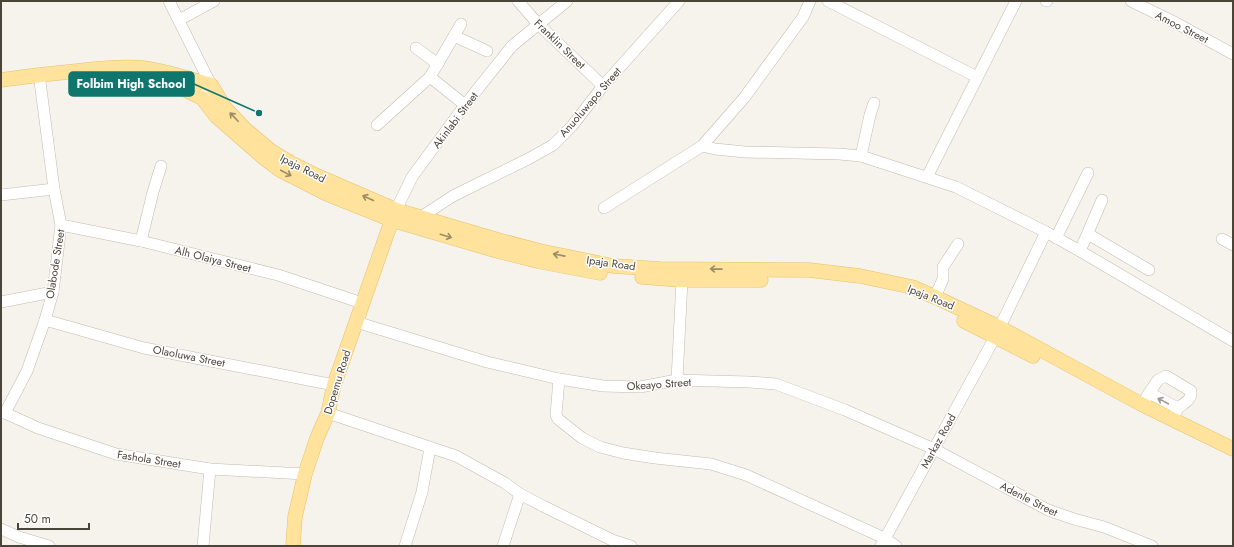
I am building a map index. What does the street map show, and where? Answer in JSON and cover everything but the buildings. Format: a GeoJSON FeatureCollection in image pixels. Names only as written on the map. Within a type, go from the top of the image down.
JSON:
{"type":"FeatureCollection","features":[{"type":"Feature","properties":{"kind":"main road","name":"Ipaja Road"},"geometry":{"type":"LineString","coordinates":[[1,89],[39,79],[115,67],[143,68],[172,74],[211,85],[225,108],[245,129],[271,150],[315,176],[394,215]]}},
{"type":"Feature","properties":{"kind":"main road","name":"Ipaja Road"},"geometry":{"type":"LineString","coordinates":[[1,80],[115,76],[141,77],[169,82],[202,98],[216,116],[280,170],[327,194],[419,222],[540,251],[613,266],[660,269],[808,270],[912,287],[934,297],[1169,426],[1233,457]]}},
{"type":"Feature","properties":{"kind":"main road","name":"Dopemu Road"},"geometry":{"type":"LineString","coordinates":[[293,546],[295,517],[305,474],[317,438],[328,413],[334,384],[394,215]]}},
{"type":"Feature","properties":{"kind":"main road","name":"Ipaja Road"},"geometry":{"type":"LineString","coordinates":[[419,222],[494,250],[538,261],[612,275],[682,280],[859,279],[908,294],[997,332],[1145,399],[1174,414],[1233,449]]}},
{"type":"Feature","properties":{"kind":"street"},"geometry":{"type":"LineString","coordinates":[[169,1],[211,85],[202,98]]}},
{"type":"Feature","properties":{"kind":"street"},"geometry":{"type":"LineString","coordinates":[[179,20],[214,1]]}},
{"type":"Feature","properties":{"kind":"street","name":"Franklin Street"},"geometry":{"type":"LineString","coordinates":[[518,1],[538,24],[603,86]]}},
{"type":"Feature","properties":{"kind":"street","name":"Akinlabi Street"},"geometry":{"type":"LineString","coordinates":[[394,215],[412,177],[465,105],[512,46],[567,1]]}},
{"type":"Feature","properties":{"kind":"street","name":"Anuoluwapo Street"},"geometry":{"type":"LineString","coordinates":[[419,222],[453,196],[530,158],[552,145],[572,126],[603,86],[679,1]]}},
{"type":"Feature","properties":{"kind":"street"},"geometry":{"type":"LineString","coordinates":[[604,208],[702,146],[744,98],[803,18],[810,1]]}},
{"type":"Feature","properties":{"kind":"street"},"geometry":{"type":"LineString","coordinates":[[828,1],[977,77]]}},
{"type":"Feature","properties":{"kind":"street"},"geometry":{"type":"LineString","coordinates":[[927,177],[1016,1]]}},
{"type":"Feature","properties":{"kind":"street","name":"Amoo Street"},"geometry":{"type":"LineString","coordinates":[[1130,1],[1176,23],[1233,54]]}},
{"type":"Feature","properties":{"kind":"street"},"geometry":{"type":"LineString","coordinates":[[377,125],[430,77],[461,24]]}},
{"type":"Feature","properties":{"kind":"street"},"geometry":{"type":"LineString","coordinates":[[454,36],[486,51]]}},
{"type":"Feature","properties":{"kind":"street"},"geometry":{"type":"LineString","coordinates":[[416,48],[438,64]]}},
{"type":"Feature","properties":{"kind":"street"},"geometry":{"type":"LineString","coordinates":[[430,77],[465,105]]}},
{"type":"Feature","properties":{"kind":"street","name":"Olabode Street"},"geometry":{"type":"LineString","coordinates":[[3,413],[27,371],[45,320],[53,292],[61,225],[54,189],[39,79]]}},
{"type":"Feature","properties":{"kind":"street"},"geometry":{"type":"LineString","coordinates":[[861,156],[874,103]]}},
{"type":"Feature","properties":{"kind":"street"},"geometry":{"type":"LineString","coordinates":[[702,146],[715,150],[744,152],[839,154],[861,156],[956,187],[1046,232],[1233,340]]}},
{"type":"Feature","properties":{"kind":"street"},"geometry":{"type":"LineString","coordinates":[[141,241],[161,166]]}},
{"type":"Feature","properties":{"kind":"street"},"geometry":{"type":"LineString","coordinates":[[1056,238],[1088,173]]}},
{"type":"Feature","properties":{"kind":"street"},"geometry":{"type":"LineString","coordinates":[[1,195],[54,189]]}},
{"type":"Feature","properties":{"kind":"street"},"geometry":{"type":"LineString","coordinates":[[1080,251],[1102,200]]}},
{"type":"Feature","properties":{"kind":"street","name":"Alh Olaiya Street"},"geometry":{"type":"LineString","coordinates":[[61,225],[141,241],[278,275],[362,303]]}},
{"type":"Feature","properties":{"kind":"street","name":"Markaz Road"},"geometry":{"type":"LineString","coordinates":[[882,542],[997,332],[1046,232]]}},
{"type":"Feature","properties":{"kind":"street"},"geometry":{"type":"LineString","coordinates":[[1088,234],[1149,270]]}},
{"type":"Feature","properties":{"kind":"street"},"geometry":{"type":"LineString","coordinates":[[1222,239],[1233,245]]}},
{"type":"Feature","properties":{"kind":"street"},"geometry":{"type":"LineString","coordinates":[[934,297],[943,279],[943,267],[958,244]]}},
{"type":"Feature","properties":{"kind":"street"},"geometry":{"type":"LineString","coordinates":[[677,380],[682,280]]}},
{"type":"Feature","properties":{"kind":"street"},"geometry":{"type":"LineString","coordinates":[[1,302],[53,292]]}},
{"type":"Feature","properties":{"kind":"street","name":"Olaoluwa Street"},"geometry":{"type":"LineString","coordinates":[[45,320],[144,348],[334,384]]}},
{"type":"Feature","properties":{"kind":"street","name":"Okeayo Street"},"geometry":{"type":"LineString","coordinates":[[356,322],[487,362],[559,379],[603,386],[640,387],[677,380],[776,384],[846,410],[934,449]]}},
{"type":"Feature","properties":{"kind":"street"},"geometry":{"type":"LineString","coordinates":[[1145,399],[1158,380],[1166,376],[1191,390],[1192,394],[1190,400],[1174,414]]}},
{"type":"Feature","properties":{"kind":"street"},"geometry":{"type":"LineString","coordinates":[[559,379],[556,415],[558,419],[582,438],[600,447],[623,453],[655,458],[711,464],[746,475],[882,542],[896,546]]}},
{"type":"Feature","properties":{"kind":"street","name":"Fashola Street"},"geometry":{"type":"LineString","coordinates":[[3,413],[38,428],[116,454],[210,469],[305,474]]}},
{"type":"Feature","properties":{"kind":"street"},"geometry":{"type":"LineString","coordinates":[[328,413],[456,456],[505,483],[520,494],[611,543],[631,546]]}},
{"type":"Feature","properties":{"kind":"street"},"geometry":{"type":"LineString","coordinates":[[405,546],[422,492],[430,448]]}},
{"type":"Feature","properties":{"kind":"street","name":"Adenle Street"},"geometry":{"type":"LineString","coordinates":[[934,449],[1048,510],[1111,530],[1152,546]]}},
{"type":"Feature","properties":{"kind":"street"},"geometry":{"type":"LineString","coordinates":[[203,546],[210,469]]}},
{"type":"Feature","properties":{"kind":"street"},"geometry":{"type":"LineString","coordinates":[[504,546],[520,494]]}},
{"type":"Feature","properties":{"kind":"street"},"geometry":{"type":"LineString","coordinates":[[1,529],[18,537],[50,546]]}},
{"type":"Feature","properties":{"kind":"place","name":"Folbim High School"},"geometry":{"type":"Point","coordinates":[259,113]}}]}
